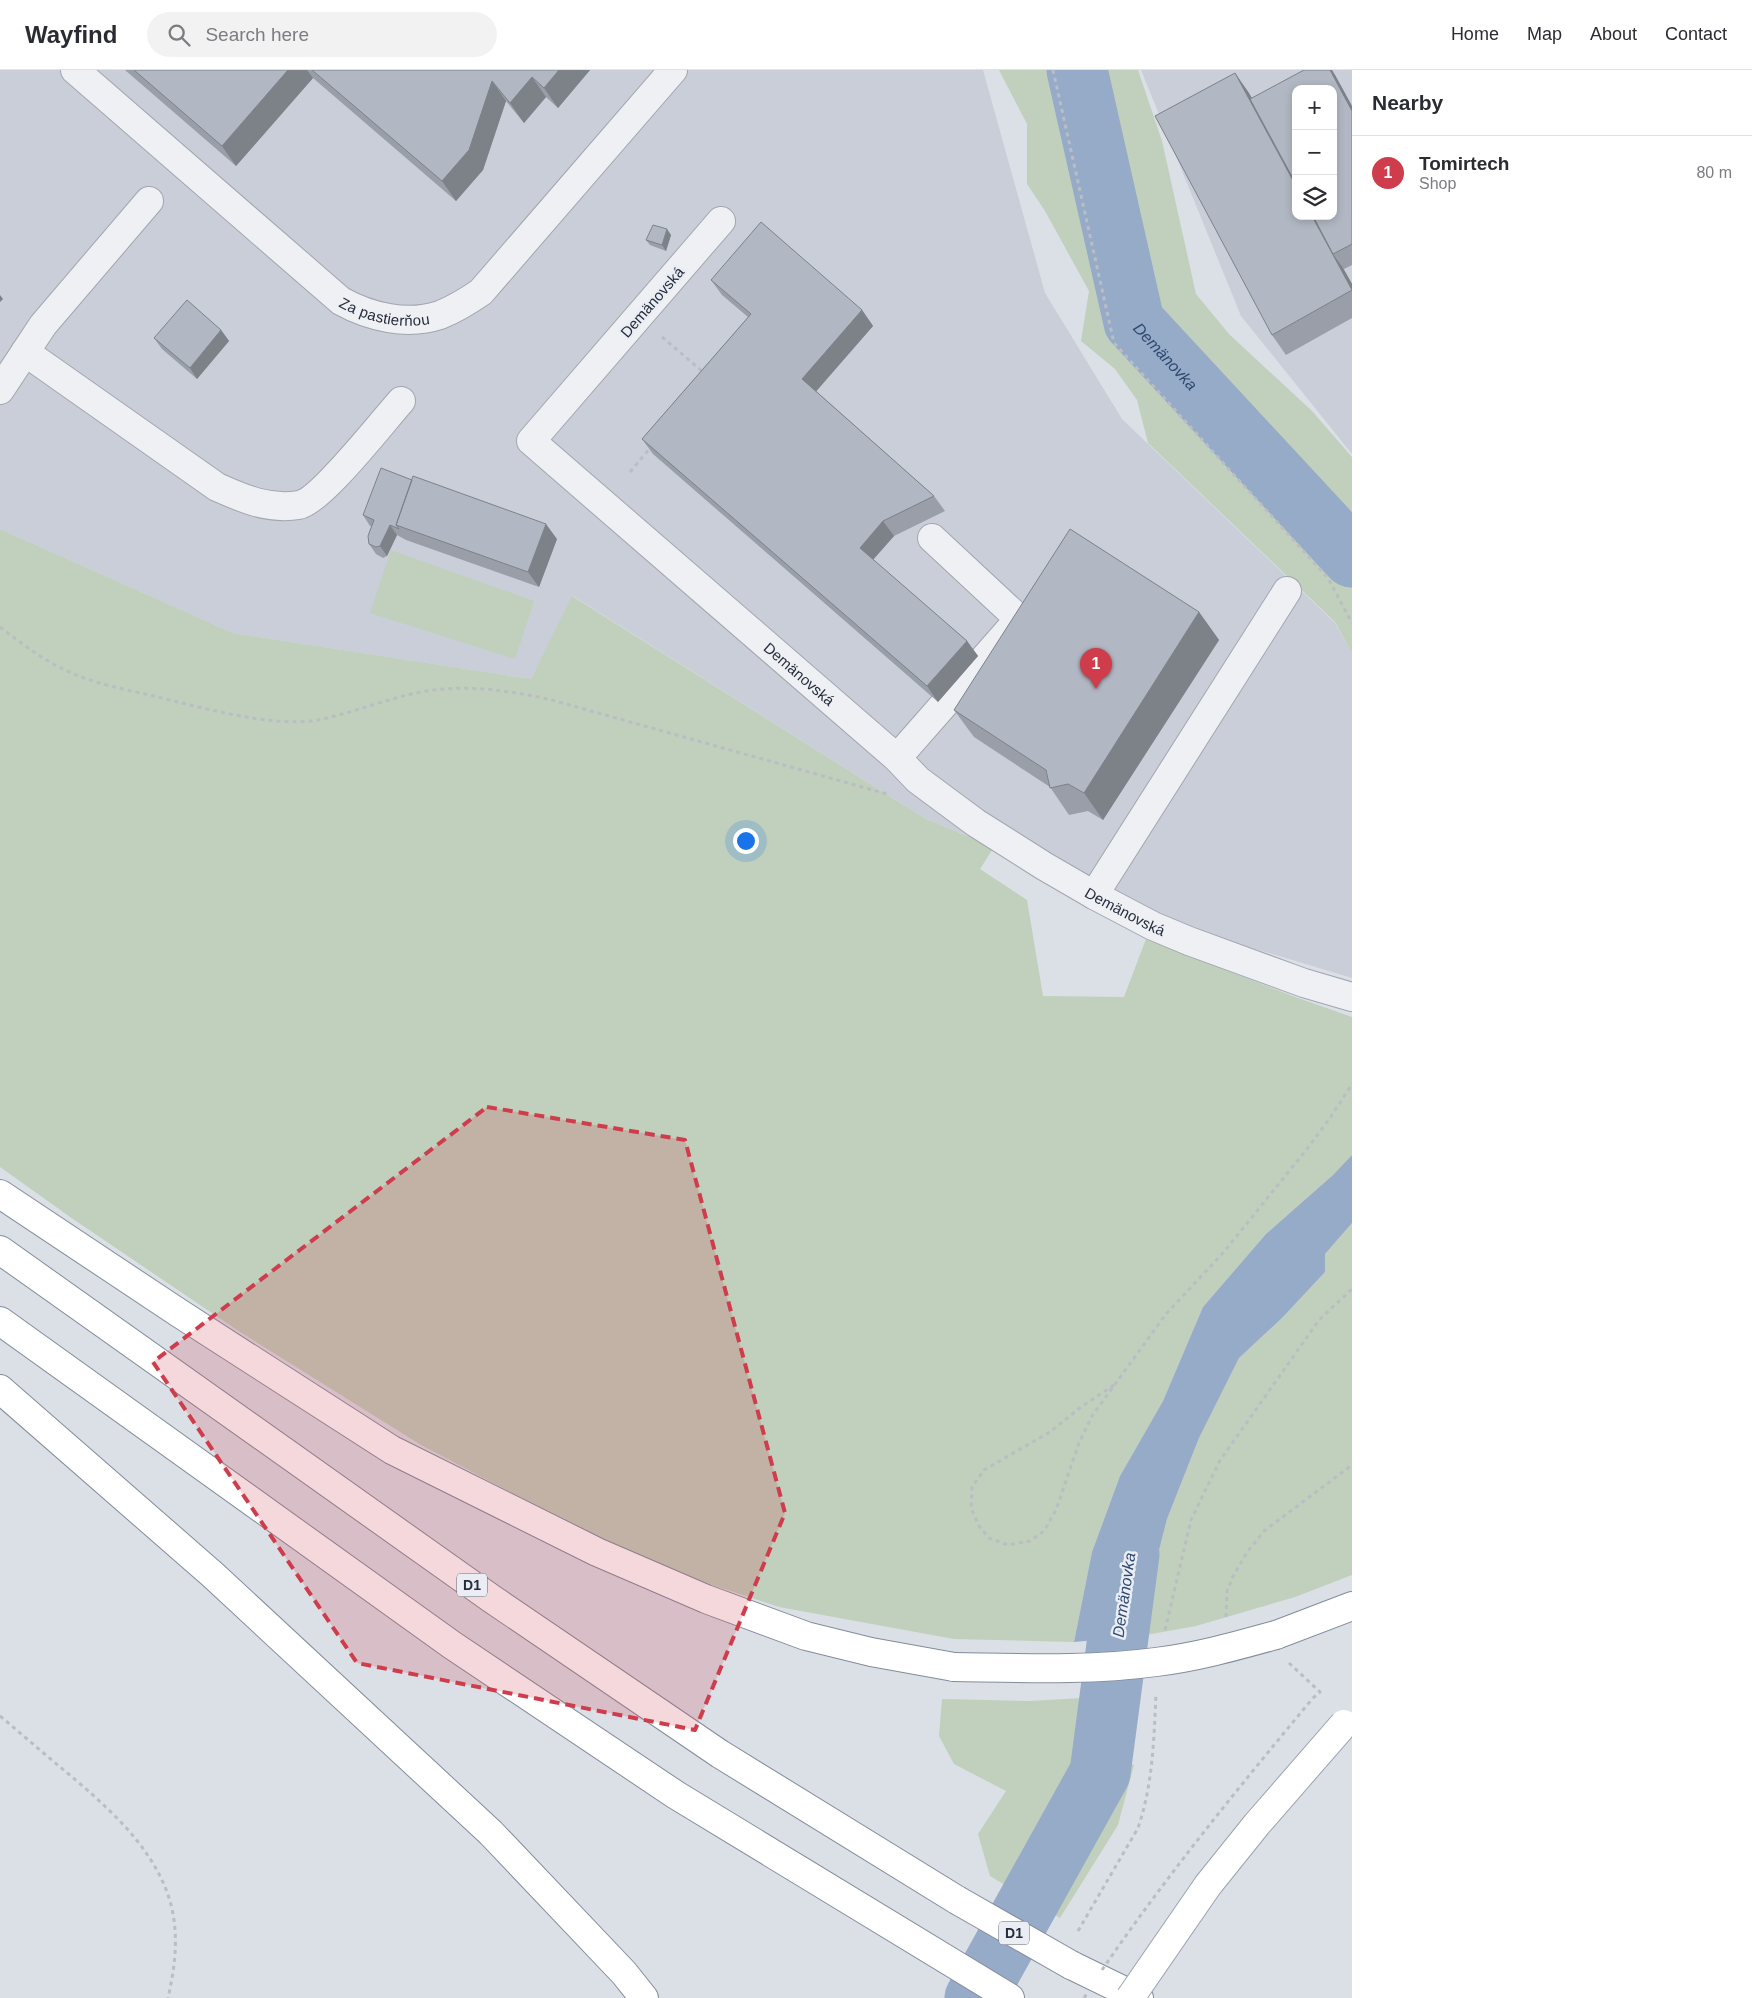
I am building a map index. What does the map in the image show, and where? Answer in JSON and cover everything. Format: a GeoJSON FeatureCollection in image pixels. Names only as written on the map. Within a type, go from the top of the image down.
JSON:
{"type":"FeatureCollection","features":[{"type":"Feature","properties":{"kind":"main road"},"geometry":{"type":"LineString","coordinates":[[0,1194],[179,1313],[392,1450],[579,1543],[706,1599],[806,1636],[871,1652],[954,1667],[1097,1667],[1156,1662],[1209,1653],[1276,1635],[1352,1606]]}},
{"type":"Feature","properties":{"kind":"main road","name":"D1"},"geometry":{"type":"LineString","coordinates":[[0,1250],[500,1605],[720,1754],[957,1900],[1071,1965],[1139,1998]]}},
{"type":"Feature","properties":{"kind":"main road"},"geometry":{"type":"LineString","coordinates":[[0,1321],[452,1645],[676,1795],[1010,1998]]}},
{"type":"Feature","properties":{"kind":"main road"},"geometry":{"type":"LineString","coordinates":[[0,1389],[213,1575],[484,1827],[624,1972],[644,1998]]}},
{"type":"Feature","properties":{"kind":"main road"},"geometry":{"type":"LineString","coordinates":[[1130,1998],[1208,1886],[1257,1824],[1344,1724]]}},
{"type":"Feature","properties":{"kind":"street","name":"Za pastierňou"},"geometry":{"type":"LineString","coordinates":[[75,70],[341,301],[359,311],[385,318],[414,320],[438,316],[458,307],[481,292],[673,70]]}},
{"type":"Feature","properties":{"kind":"street"},"geometry":{"type":"LineString","coordinates":[[0,390],[43,325],[149,201]]}},
{"type":"Feature","properties":{"kind":"street","name":"Demänovská"},"geometry":{"type":"LineString","coordinates":[[721,221],[531,441],[898,758],[918,780],[976,823],[1044,866],[1153,926],[1304,983],[1352,997]]}},
{"type":"Feature","properties":{"kind":"street"},"geometry":{"type":"LineString","coordinates":[[25,352],[217,487],[246,500],[273,507],[301,505],[322,490],[400,401]]}},
{"type":"Feature","properties":{"kind":"street"},"geometry":{"type":"LineString","coordinates":[[898,758],[1019,619],[932,538]]}},
{"type":"Feature","properties":{"kind":"street"},"geometry":{"type":"LineString","coordinates":[[1094,895],[1287,591]]}},
{"type":"Feature","properties":{"kind":"path"},"geometry":{"type":"LineString","coordinates":[[1053,70],[1114,343],[1328,578],[1352,623]]}},
{"type":"Feature","properties":{"kind":"path"},"geometry":{"type":"LineString","coordinates":[[638,317],[710,378]]}},
{"type":"Feature","properties":{"kind":"path"},"geometry":{"type":"LineString","coordinates":[[630,472],[655,443]]}},
{"type":"Feature","properties":{"kind":"path"},"geometry":{"type":"LineString","coordinates":[[0,627],[41,656],[63,669],[86,678],[216,711],[295,722],[317,720],[441,689],[470,688],[516,692],[552,700],[895,796]]}},
{"type":"Feature","properties":{"kind":"path"},"geometry":{"type":"LineString","coordinates":[[1114,1385],[1080,1407],[1050,1432],[984,1470],[972,1487],[971,1508],[979,1526],[989,1538],[1008,1545],[1030,1541],[1044,1531],[1056,1510],[1079,1443],[1092,1416],[1166,1314],[1223,1253],[1307,1149],[1352,1084]]}},
{"type":"Feature","properties":{"kind":"path"},"geometry":{"type":"LineString","coordinates":[[1164,1631],[1191,1520],[1219,1462],[1319,1320],[1352,1289]]}},
{"type":"Feature","properties":{"kind":"path"},"geometry":{"type":"LineString","coordinates":[[1226,1618],[1227,1591],[1234,1574],[1248,1551],[1264,1531],[1352,1464]]}},
{"type":"Feature","properties":{"kind":"path"},"geometry":{"type":"LineString","coordinates":[[1100,1974],[1176,1866],[1226,1802],[1320,1692],[1288,1663]]}},
{"type":"Feature","properties":{"kind":"path"},"geometry":{"type":"LineString","coordinates":[[1078,1931],[1138,1828],[1144,1810],[1149,1791],[1157,1689]]}},
{"type":"Feature","properties":{"kind":"path"},"geometry":{"type":"LineString","coordinates":[[0,1716],[84,1787],[129,1832],[154,1864],[167,1893],[174,1920],[176,1949],[168,1998]]}},
{"type":"Feature","properties":{"kind":"path"},"geometry":{"type":"LineString","coordinates":[[1084,1998],[1089,1990]]}},
{"type":"Feature","properties":{"kind":"highlighted area"},"geometry":{"type":"Polygon","coordinates":[[[487,1107],[685,1140],[785,1513],[695,1730],[357,1663],[153,1362],[487,1107]]]}},
{"type":"Feature","properties":{"kind":"shaded area"},"geometry":{"type":"Polygon","coordinates":[[[0,70],[983,70],[1045,293],[1122,419],[1335,623],[1352,653],[1352,978],[1216,937],[924,818],[573,596],[531,679],[233,633],[0,529],[0,70]]]}},
{"type":"Feature","properties":{"kind":"shaded area"},"geometry":{"type":"Polygon","coordinates":[[[1141,70],[1352,70],[1352,454],[1241,316],[1141,70]]]}},
{"type":"Feature","properties":{"kind":"green space"},"geometry":{"type":"Polygon","coordinates":[[[999,70],[1138,70],[1162,141],[1196,294],[1229,334],[1312,411],[1352,457],[1352,653],[1335,622],[1148,443],[1137,400],[1115,369],[1081,341],[1089,291],[1045,211],[1027,184],[1027,124],[999,70]]]}},
{"type":"Feature","properties":{"kind":"green space"},"geometry":{"type":"Polygon","coordinates":[[[0,529],[233,633],[531,679],[572,596],[924,818],[994,847],[980,869],[1027,900],[1043,996],[1124,997],[1146,939],[1352,1017],[1352,1155],[1333,1175],[1266,1234],[1203,1307],[1163,1401],[1120,1476],[1092,1552],[1074,1642],[954,1639],[779,1607],[661,1568],[523,1499],[421,1445],[237,1330],[0,1167],[0,529]]]}},
{"type":"Feature","properties":{"kind":"green space"},"geometry":{"type":"Polygon","coordinates":[[[391,550],[534,601],[515,659],[370,613],[391,550]]]}},
{"type":"Feature","properties":{"kind":"green space"},"geometry":{"type":"Polygon","coordinates":[[[1352,1223],[1352,1575],[1295,1597],[1196,1626],[1140,1636],[1147,1597],[1167,1519],[1199,1438],[1239,1358],[1282,1318],[1325,1272],[1325,1254],[1352,1223]]]}},
{"type":"Feature","properties":{"kind":"green space"},"geometry":{"type":"Polygon","coordinates":[[[1100,1697],[1095,1756],[1134,1765],[1118,1825],[1060,1918],[990,1876],[978,1834],[1006,1791],[954,1764],[939,1736],[942,1699],[1030,1701],[1100,1697]]]}},
{"type":"Feature","properties":{"kind":"water"},"geometry":{"type":"Polygon","coordinates":[[[1352,1155],[1352,1223],[1325,1254],[1325,1272],[1282,1318],[1239,1358],[1199,1438],[1167,1519],[1147,1597],[1140,1636],[1074,1642],[1092,1552],[1120,1476],[1163,1401],[1203,1307],[1266,1234],[1333,1175],[1352,1155]]]}},
{"type":"Feature","properties":{"kind":"building"},"geometry":{"type":"Polygon","coordinates":[[[134,70],[288,70],[222,146],[134,70]]]}},
{"type":"Feature","properties":{"kind":"building"},"geometry":{"type":"Polygon","coordinates":[[[312,70],[559,70],[544,88],[532,77],[510,103],[492,81],[469,150],[442,181],[312,70]]]}},
{"type":"Feature","properties":{"kind":"building"},"geometry":{"type":"Polygon","coordinates":[[[1304,70],[1330,70],[1352,111],[1352,244],[1333,254],[1315,220],[1337,220],[1337,85],[1292,85],[1292,177],[1250,99],[1304,70]]]}},
{"type":"Feature","properties":{"kind":"building"},"geometry":{"type":"Polygon","coordinates":[[[1235,73],[1292,179],[1292,220],[1314,220],[1352,290],[1272,335],[1155,116],[1235,73]]]}},
{"type":"Feature","properties":{"kind":"building"},"geometry":{"type":"Polygon","coordinates":[[[761,222],[862,310],[802,379],[934,496],[883,521],[860,548],[967,641],[927,686],[642,439],[751,314],[711,280],[761,222]]]}},
{"type":"Feature","properties":{"kind":"building"},"geometry":{"type":"Polygon","coordinates":[[[653,225],[667,229],[662,245],[646,240],[653,225]]]}},
{"type":"Feature","properties":{"kind":"building"},"geometry":{"type":"Polygon","coordinates":[[[187,300],[221,330],[190,368],[154,338],[187,300]]]}},
{"type":"Feature","properties":{"kind":"building"},"geometry":{"type":"Polygon","coordinates":[[[381,468],[412,480],[396,525],[399,529],[390,525],[380,546],[376,547],[369,544],[368,536],[374,520],[363,515],[381,468]]]}},
{"type":"Feature","properties":{"kind":"building"},"geometry":{"type":"Polygon","coordinates":[[[413,476],[546,524],[528,572],[396,525],[413,476]]]}},
{"type":"Feature","properties":{"kind":"building"},"geometry":{"type":"Polygon","coordinates":[[[1070,529],[1199,612],[1084,793],[1068,784],[1050,788],[1046,770],[954,710],[1070,529]]]}},
{"type":"Feature","properties":{"kind":"waterway","name":"Demänovka"},"geometry":{"type":"LineString","coordinates":[[1077,70],[1134,322],[1352,557]]}},
{"type":"Feature","properties":{"kind":"waterway","name":"Demänovka"},"geometry":{"type":"LineString","coordinates":[[975,1998],[1100,1773],[1129,1554]]}},
{"type":"Feature","properties":{"kind":"place","name":"Tomirtech"},"geometry":{"type":"Point","coordinates":[1096,689]}}]}
